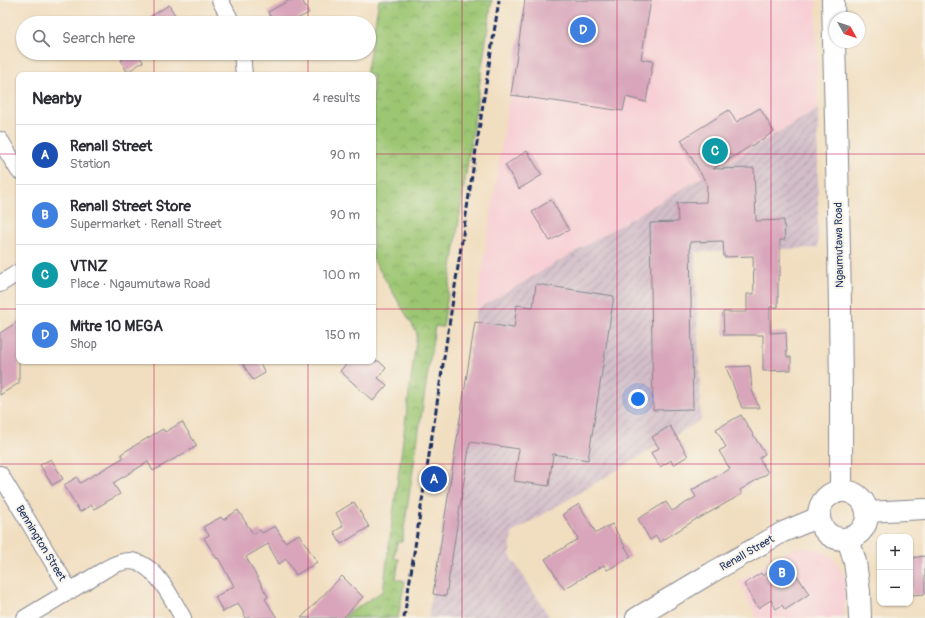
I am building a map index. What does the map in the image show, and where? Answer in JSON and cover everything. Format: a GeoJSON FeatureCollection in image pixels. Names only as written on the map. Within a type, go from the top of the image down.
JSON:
{"type":"FeatureCollection","features":[{"type":"Feature","properties":{"kind":"main road","name":"Ngaumutawa Road"},"geometry":{"type":"LineString","coordinates":[[833,0],[838,210],[841,490]]}},
{"type":"Feature","properties":{"kind":"main road"},"geometry":{"type":"LineString","coordinates":[[841,490],[850,491],[858,496],[864,503],[867,512],[866,520],[862,529],[856,535],[848,538],[838,538],[829,534],[822,527],[819,517],[820,508],[824,499],[832,493],[841,490]]}},
{"type":"Feature","properties":{"kind":"main road"},"geometry":{"type":"LineString","coordinates":[[848,538],[855,562],[859,592],[860,618]]}},
{"type":"Feature","properties":{"kind":"street"},"geometry":{"type":"LineString","coordinates":[[220,0],[228,16]]}},
{"type":"Feature","properties":{"kind":"street"},"geometry":{"type":"LineString","coordinates":[[243,60],[244,72]]}},
{"type":"Feature","properties":{"kind":"street"},"geometry":{"type":"LineString","coordinates":[[0,140],[16,166]]}},
{"type":"Feature","properties":{"kind":"street"},"geometry":{"type":"LineString","coordinates":[[0,284],[16,274]]}},
{"type":"Feature","properties":{"kind":"street","name":"Bennington Street"},"geometry":{"type":"LineString","coordinates":[[0,474],[70,591]]}},
{"type":"Feature","properties":{"kind":"street"},"geometry":{"type":"LineString","coordinates":[[867,512],[925,509]]}},
{"type":"Feature","properties":{"kind":"street","name":"Renall Street"},"geometry":{"type":"LineString","coordinates":[[636,618],[783,532],[819,517]]}},
{"type":"Feature","properties":{"kind":"street"},"geometry":{"type":"LineString","coordinates":[[25,618],[106,569],[118,563],[129,561],[140,563],[148,568],[157,577],[183,618]]}},
{"type":"Feature","properties":{"kind":"shaded area"},"geometry":{"type":"Polygon","coordinates":[[[524,0],[816,0],[818,109],[476,310],[524,0]]]}},
{"type":"Feature","properties":{"kind":"shaded area"},"geometry":{"type":"Polygon","coordinates":[[[818,109],[818,248],[695,252],[701,420],[512,533],[510,555],[550,618],[428,618],[476,310],[818,109]]]}},
{"type":"Feature","properties":{"kind":"shaded area"},"geometry":{"type":"Polygon","coordinates":[[[805,547],[823,551],[834,559],[841,570],[845,579],[844,618],[757,618],[739,581],[791,549],[805,547]]]}},
{"type":"Feature","properties":{"kind":"green space"},"geometry":{"type":"Polygon","coordinates":[[[379,0],[492,0],[443,327],[435,326],[402,542],[397,542],[394,558],[399,559],[396,579],[405,581],[398,618],[341,618],[383,591],[417,333],[376,264],[376,72],[367,72],[369,60],[376,60],[376,17],[379,0]]]}},
{"type":"Feature","properties":{"kind":"building"},"geometry":{"type":"Polygon","coordinates":[[[290,0],[302,0],[309,13],[303,16],[270,16],[268,12],[290,0]]]}},
{"type":"Feature","properties":{"kind":"building"},"geometry":{"type":"Polygon","coordinates":[[[525,0],[651,0],[641,59],[653,61],[646,102],[626,97],[623,111],[511,95],[525,0]]]}},
{"type":"Feature","properties":{"kind":"building"},"geometry":{"type":"Polygon","coordinates":[[[169,5],[176,16],[151,16],[169,5]]]}},
{"type":"Feature","properties":{"kind":"building"},"geometry":{"type":"Polygon","coordinates":[[[121,60],[142,60],[143,62],[127,72],[121,60]]]}},
{"type":"Feature","properties":{"kind":"building"},"geometry":{"type":"Polygon","coordinates":[[[760,108],[774,132],[713,169],[754,168],[756,221],[784,220],[785,240],[780,240],[778,307],[770,307],[770,333],[786,332],[787,357],[791,357],[791,370],[763,371],[763,335],[724,335],[723,312],[747,312],[747,294],[754,294],[753,256],[724,257],[723,241],[690,242],[693,409],[653,410],[650,223],[678,222],[677,203],[706,202],[707,184],[681,140],[729,110],[736,122],[760,108]]]}},
{"type":"Feature","properties":{"kind":"building"},"geometry":{"type":"Polygon","coordinates":[[[527,151],[542,175],[519,189],[505,165],[527,151]]]}},
{"type":"Feature","properties":{"kind":"building"},"geometry":{"type":"Polygon","coordinates":[[[551,200],[569,230],[550,241],[532,212],[551,200]]]}},
{"type":"Feature","properties":{"kind":"building"},"geometry":{"type":"Polygon","coordinates":[[[536,284],[614,296],[588,460],[553,454],[549,486],[514,481],[519,449],[470,442],[446,596],[433,594],[475,322],[514,328],[517,305],[533,307],[536,284]]]}},
{"type":"Feature","properties":{"kind":"building"},"geometry":{"type":"Polygon","coordinates":[[[16,323],[16,364],[19,364],[19,383],[0,395],[0,333],[16,323]]]}},
{"type":"Feature","properties":{"kind":"building"},"geometry":{"type":"Polygon","coordinates":[[[376,361],[379,361],[386,368],[378,378],[387,385],[373,401],[340,371],[346,364],[376,364],[376,361]]]}},
{"type":"Feature","properties":{"kind":"building"},"geometry":{"type":"Polygon","coordinates":[[[243,364],[260,364],[265,373],[253,380],[243,364]]]}},
{"type":"Feature","properties":{"kind":"building"},"geometry":{"type":"Polygon","coordinates":[[[750,366],[752,390],[759,408],[742,408],[726,367],[750,366]]]}},
{"type":"Feature","properties":{"kind":"building"},"geometry":{"type":"Polygon","coordinates":[[[741,415],[765,454],[759,458],[768,473],[740,490],[742,494],[698,518],[660,542],[656,536],[650,540],[638,519],[666,502],[672,511],[696,497],[692,490],[730,469],[719,451],[726,447],[716,429],[741,415]]]}},
{"type":"Feature","properties":{"kind":"building"},"geometry":{"type":"Polygon","coordinates":[[[182,422],[197,446],[153,471],[148,462],[113,483],[120,494],[94,509],[91,505],[80,512],[64,485],[77,477],[80,483],[123,458],[121,454],[129,449],[163,429],[165,432],[182,422]]]}},
{"type":"Feature","properties":{"kind":"building"},"geometry":{"type":"Polygon","coordinates":[[[670,426],[688,456],[673,465],[671,460],[660,467],[651,453],[659,448],[652,437],[670,426]]]}},
{"type":"Feature","properties":{"kind":"building"},"geometry":{"type":"Polygon","coordinates":[[[51,459],[63,479],[52,485],[40,465],[51,459]]]}},
{"type":"Feature","properties":{"kind":"building"},"geometry":{"type":"Polygon","coordinates":[[[354,502],[369,527],[341,544],[334,532],[343,526],[336,513],[354,502]]]}},
{"type":"Feature","properties":{"kind":"building"},"geometry":{"type":"Polygon","coordinates":[[[579,504],[596,533],[612,524],[631,557],[607,570],[604,565],[564,589],[545,559],[578,539],[563,514],[579,504]]]}},
{"type":"Feature","properties":{"kind":"building"},"geometry":{"type":"Polygon","coordinates":[[[238,510],[253,534],[260,530],[262,533],[275,526],[285,542],[299,534],[317,562],[296,575],[286,559],[279,564],[268,544],[246,557],[268,597],[265,599],[277,618],[246,618],[238,603],[223,612],[215,597],[234,586],[218,558],[217,559],[204,538],[209,535],[203,527],[221,517],[223,520],[238,510]]]}},
{"type":"Feature","properties":{"kind":"building"},"geometry":{"type":"Polygon","coordinates":[[[925,556],[925,594],[913,595],[913,558],[925,556]]]}},
{"type":"Feature","properties":{"kind":"building"},"geometry":{"type":"Polygon","coordinates":[[[787,560],[809,594],[785,610],[782,605],[776,609],[771,600],[758,608],[744,584],[761,573],[763,576],[787,560]]]}},
{"type":"Feature","properties":{"kind":"building"},"geometry":{"type":"Polygon","coordinates":[[[342,576],[363,597],[343,618],[301,618],[342,576]]]}},
{"type":"Feature","properties":{"kind":"railway"},"geometry":{"type":"LineString","coordinates":[[404,618],[499,0]]}},
{"type":"Feature","properties":{"kind":"place","name":"Mitre 10 MEGA"},"geometry":{"type":"Point","coordinates":[583,30]}},
{"type":"Feature","properties":{"kind":"place","name":"VTNZ"},"geometry":{"type":"Point","coordinates":[715,151]}},
{"type":"Feature","properties":{"kind":"place","name":"Renall Street"},"geometry":{"type":"Point","coordinates":[434,479]}},
{"type":"Feature","properties":{"kind":"place","name":"Renall Street Store"},"geometry":{"type":"Point","coordinates":[782,573]}}]}
